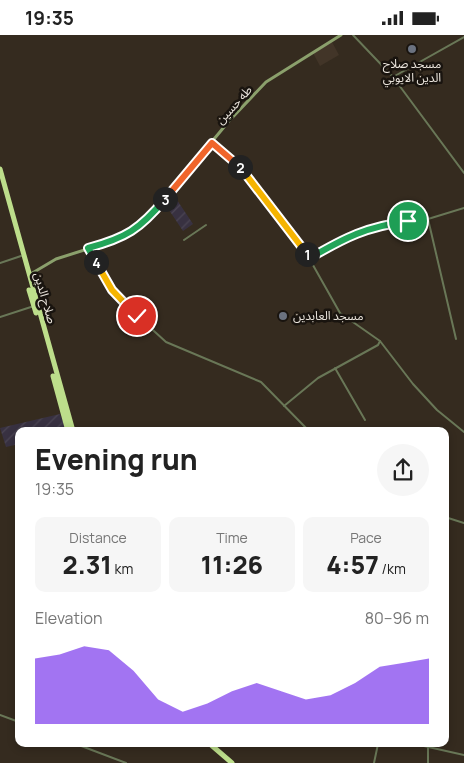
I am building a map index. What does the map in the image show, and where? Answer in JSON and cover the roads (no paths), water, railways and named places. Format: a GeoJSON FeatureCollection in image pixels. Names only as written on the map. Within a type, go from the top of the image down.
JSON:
{"type":"FeatureCollection","features":[{"type":"Feature","properties":{"kind":"highway","name":"صلاح الدين"},"geometry":{"type":"LineString","coordinates":[[0,169],[34,306],[72,427]]}},
{"type":"Feature","properties":{"kind":"highway","name":"صلاح الدين"},"geometry":{"type":"LineString","coordinates":[[0,178],[28,276],[67,427]]}},
{"type":"Feature","properties":{"kind":"highway"},"geometry":{"type":"LineString","coordinates":[[213,747],[232,763]]}},
{"type":"Feature","properties":{"kind":"highway"},"geometry":{"type":"LineString","coordinates":[[218,747],[237,763]]}},
{"type":"Feature","properties":{"kind":"street","name":"طه حسين"},"geometry":{"type":"LineString","coordinates":[[28,276],[52,261],[119,239],[135,230],[161,203],[229,121],[266,82],[341,35]]}},
{"type":"Feature","properties":{"kind":"street"},"geometry":{"type":"LineString","coordinates":[[353,35],[393,77],[464,173]]}},
{"type":"Feature","properties":{"kind":"street"},"geometry":{"type":"LineString","coordinates":[[393,77],[464,37]]}},
{"type":"Feature","properties":{"kind":"street"},"geometry":{"type":"LineString","coordinates":[[212,143],[242,170],[310,258],[340,313],[380,341],[413,384],[437,409],[464,432]]}},
{"type":"Feature","properties":{"kind":"street"},"geometry":{"type":"LineString","coordinates":[[310,258],[350,235],[386,223],[428,219],[464,208]]}},
{"type":"Feature","properties":{"kind":"street"},"geometry":{"type":"LineString","coordinates":[[428,219],[456,339]]}},
{"type":"Feature","properties":{"kind":"street"},"geometry":{"type":"LineString","coordinates":[[184,240],[206,225]]}},
{"type":"Feature","properties":{"kind":"street"},"geometry":{"type":"LineString","coordinates":[[88,248],[106,282],[121,301],[166,342],[261,382],[305,427]]}},
{"type":"Feature","properties":{"kind":"street"},"geometry":{"type":"LineString","coordinates":[[0,263],[21,257]]}},
{"type":"Feature","properties":{"kind":"street"},"geometry":{"type":"LineString","coordinates":[[0,317],[34,306]]}},
{"type":"Feature","properties":{"kind":"street"},"geometry":{"type":"LineString","coordinates":[[284,406],[318,378],[378,345],[380,341]]}},
{"type":"Feature","properties":{"kind":"street"},"geometry":{"type":"LineString","coordinates":[[335,368],[365,420]]}},
{"type":"Feature","properties":{"kind":"street"},"geometry":{"type":"LineString","coordinates":[[449,518],[464,523]]}},
{"type":"Feature","properties":{"kind":"street"},"geometry":{"type":"LineString","coordinates":[[0,715],[15,721]]}},
{"type":"Feature","properties":{"kind":"street"},"geometry":{"type":"LineString","coordinates":[[374,763],[377,747]]}},
{"type":"Feature","properties":{"kind":"street"},"geometry":{"type":"LineString","coordinates":[[424,747],[464,755]]}},
{"type":"Feature","properties":{"kind":"street"},"geometry":{"type":"LineString","coordinates":[[85,748],[126,763]]}},
{"type":"Feature","properties":{"kind":"street"},"geometry":{"type":"LineString","coordinates":[[427,748],[428,763]]}},
{"type":"Feature","properties":{"kind":"place","name":"مسجد صلاح الدين الايوبي"},"geometry":{"type":"Point","coordinates":[412,49]}},
{"type":"Feature","properties":{"kind":"place","name":"مسجد العابدين"},"geometry":{"type":"Point","coordinates":[283,316]}}]}
